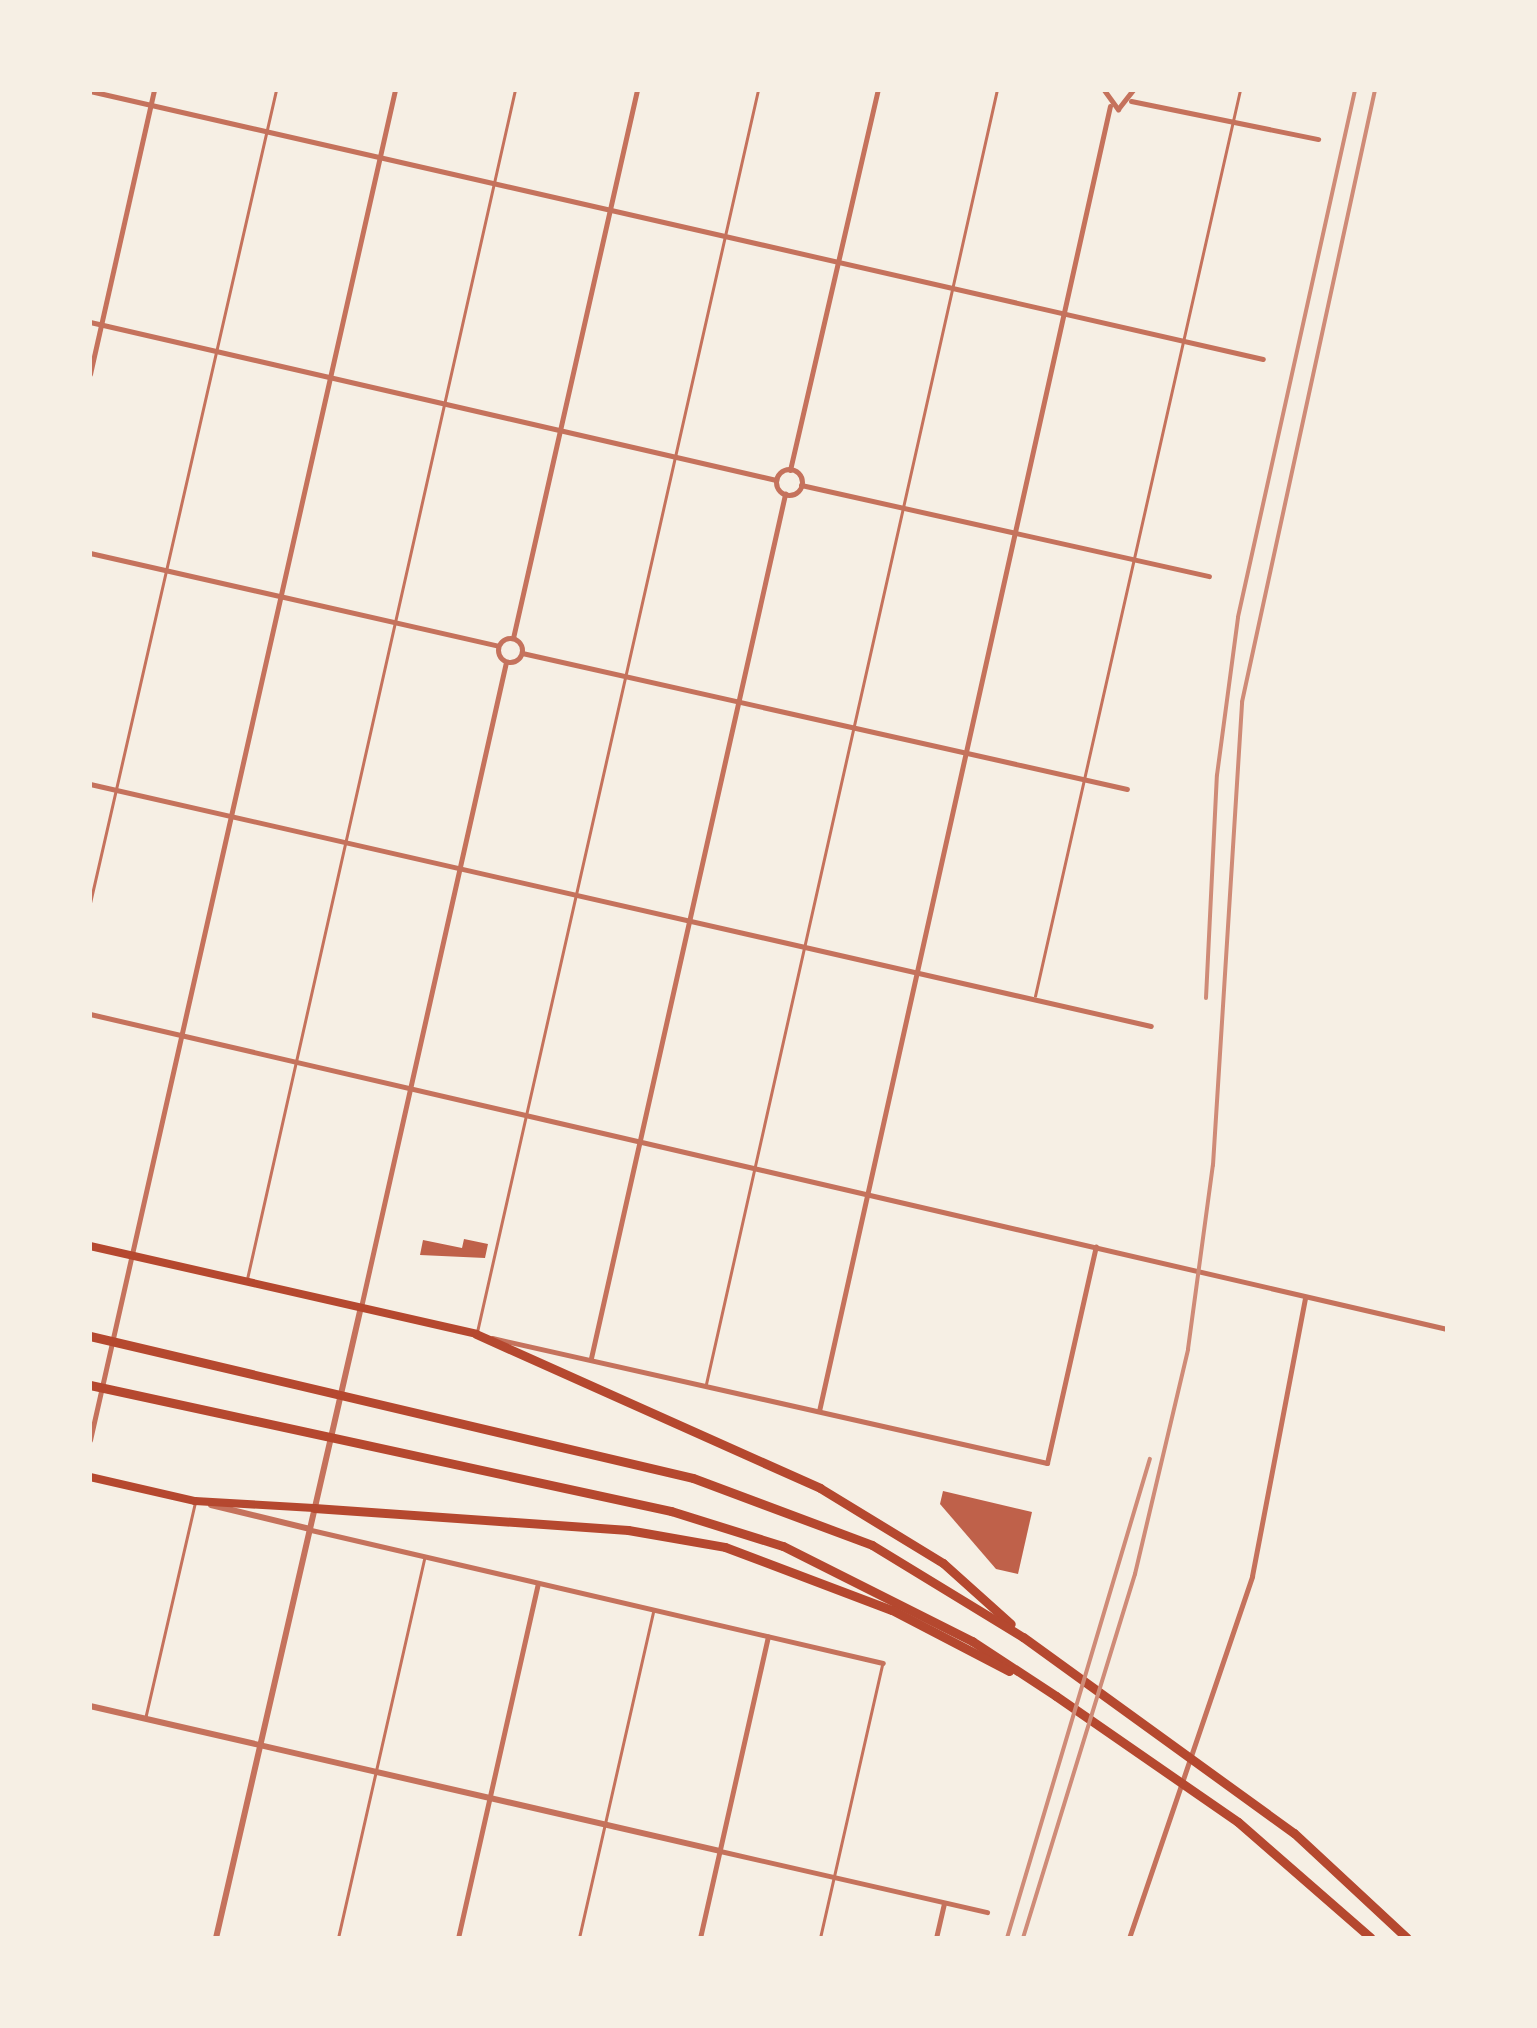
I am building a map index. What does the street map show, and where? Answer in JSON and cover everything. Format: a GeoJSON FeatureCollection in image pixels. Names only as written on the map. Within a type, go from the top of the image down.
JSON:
{"type":"FeatureCollection","features":[{"type":"Feature","properties":{"kind":"highway"},"geometry":{"type":"LineString","coordinates":[[476,1334],[820,1488],[943,1563],[1023,1637]]}},
{"type":"Feature","properties":{"kind":"highway"},"geometry":{"type":"LineString","coordinates":[[90,1336],[374,1401],[772,1504],[872,1546],[1023,1637],[1294,1833],[1408,1938]]}},
{"type":"Feature","properties":{"kind":"highway"},"geometry":{"type":"LineString","coordinates":[[90,1385],[671,1512],[783,1546],[972,1641],[1056,1696],[1238,1822],[1371,1938]]}},
{"type":"Feature","properties":{"kind":"highway"},"geometry":{"type":"LineString","coordinates":[[314,1508],[628,1530],[725,1547],[892,1610],[1056,1696]]}},
{"type":"Feature","properties":{"kind":"main road"},"geometry":{"type":"LineString","coordinates":[[90,1246],[476,1334]]}},
{"type":"Feature","properties":{"kind":"main road"},"geometry":{"type":"LineString","coordinates":[[90,1476],[195,1501],[314,1508]]}},
{"type":"Feature","properties":{"kind":"street"},"geometry":{"type":"LineString","coordinates":[[90,374],[154,90]]}},
{"type":"Feature","properties":{"kind":"street"},"geometry":{"type":"LineString","coordinates":[[90,1440],[396,90]]}},
{"type":"Feature","properties":{"kind":"street"},"geometry":{"type":"LineString","coordinates":[[522,652],[514,638],[637,90]]}},
{"type":"Feature","properties":{"kind":"street"},"geometry":{"type":"LineString","coordinates":[[776,480],[790,470],[878,90]]}},
{"type":"Feature","properties":{"kind":"street"},"geometry":{"type":"LineString","coordinates":[[820,1412],[1112,120],[1104,93],[1094,90]]}},
{"type":"Feature","properties":{"kind":"street"},"geometry":{"type":"LineString","coordinates":[[1131,102],[1133,90],[1149,102]]}},
{"type":"Feature","properties":{"kind":"street"},"geometry":{"type":"LineString","coordinates":[[90,91],[1263,358]]}},
{"type":"Feature","properties":{"kind":"street"},"geometry":{"type":"LineString","coordinates":[[1112,120],[1131,102],[1149,102],[1318,139]]}},
{"type":"Feature","properties":{"kind":"street"},"geometry":{"type":"LineString","coordinates":[[1110,106],[1122,108]]}},
{"type":"Feature","properties":{"kind":"street"},"geometry":{"type":"LineString","coordinates":[[90,322],[776,480],[785,494],[591,1358]]}},
{"type":"Feature","properties":{"kind":"street"},"geometry":{"type":"LineString","coordinates":[[790,470],[801,485],[1210,576]]}},
{"type":"Feature","properties":{"kind":"street"},"geometry":{"type":"LineString","coordinates":[[785,494],[801,485]]}},
{"type":"Feature","properties":{"kind":"street"},"geometry":{"type":"LineString","coordinates":[[90,553],[498,646],[514,638]]}},
{"type":"Feature","properties":{"kind":"street"},"geometry":{"type":"LineString","coordinates":[[216,1938],[506,662],[498,646]]}},
{"type":"Feature","properties":{"kind":"street"},"geometry":{"type":"LineString","coordinates":[[506,662],[522,652],[1128,789]]}},
{"type":"Feature","properties":{"kind":"street"},"geometry":{"type":"LineString","coordinates":[[90,784],[1151,1026]]}},
{"type":"Feature","properties":{"kind":"street"},"geometry":{"type":"LineString","coordinates":[[90,1014],[1447,1329]]}},
{"type":"Feature","properties":{"kind":"street"},"geometry":{"type":"LineString","coordinates":[[476,1334],[1047,1464],[1096,1246]]}},
{"type":"Feature","properties":{"kind":"street"},"geometry":{"type":"LineString","coordinates":[[1129,1938],[1252,1576],[1304,1297]]}},
{"type":"Feature","properties":{"kind":"street"},"geometry":{"type":"LineString","coordinates":[[195,1501],[882,1663]]}},
{"type":"Feature","properties":{"kind":"street"},"geometry":{"type":"LineString","coordinates":[[458,1938],[538,1584]]}},
{"type":"Feature","properties":{"kind":"street"},"geometry":{"type":"LineString","coordinates":[[700,1938],[768,1637]]}},
{"type":"Feature","properties":{"kind":"street"},"geometry":{"type":"LineString","coordinates":[[90,1706],[987,1912]]}},
{"type":"Feature","properties":{"kind":"street"},"geometry":{"type":"LineString","coordinates":[[936,1938],[944,1903]]}},
{"type":"Feature","properties":{"kind":"lane"},"geometry":{"type":"LineString","coordinates":[[90,903],[276,90]]}},
{"type":"Feature","properties":{"kind":"lane"},"geometry":{"type":"LineString","coordinates":[[246,1280],[515,90]]}},
{"type":"Feature","properties":{"kind":"lane"},"geometry":{"type":"LineString","coordinates":[[476,1334],[758,90]]}},
{"type":"Feature","properties":{"kind":"lane"},"geometry":{"type":"LineString","coordinates":[[706,1384],[997,90]]}},
{"type":"Feature","properties":{"kind":"lane"},"geometry":{"type":"LineString","coordinates":[[1034,1000],[1240,90]]}},
{"type":"Feature","properties":{"kind":"lane"},"geometry":{"type":"LineString","coordinates":[[145,1719],[195,1501]]}},
{"type":"Feature","properties":{"kind":"lane"},"geometry":{"type":"LineString","coordinates":[[338,1938],[424,1558]]}},
{"type":"Feature","properties":{"kind":"lane"},"geometry":{"type":"LineString","coordinates":[[580,1938],[653,1610]]}},
{"type":"Feature","properties":{"kind":"lane"},"geometry":{"type":"LineString","coordinates":[[820,1938],[882,1663]]}},
{"type":"Feature","properties":{"kind":"building"},"geometry":{"type":"Polygon","coordinates":[[[464,1239],[488,1244],[485,1258],[420,1255],[423,1240],[462,1248],[464,1239]]]}},
{"type":"Feature","properties":{"kind":"building"},"geometry":{"type":"Polygon","coordinates":[[[943,1491],[1032,1512],[1018,1574],[996,1569],[940,1504],[943,1491]]]}},
{"type":"Feature","properties":{"kind":"railway"},"geometry":{"type":"LineString","coordinates":[[1206,998],[1217,775],[1238,617],[1355,90]]}},
{"type":"Feature","properties":{"kind":"railway"},"geometry":{"type":"LineString","coordinates":[[1023,1938],[1135,1574],[1188,1349],[1213,1165],[1242,702],[1375,90]]}},
{"type":"Feature","properties":{"kind":"railway"},"geometry":{"type":"LineString","coordinates":[[1007,1938],[1150,1459]]}}]}
